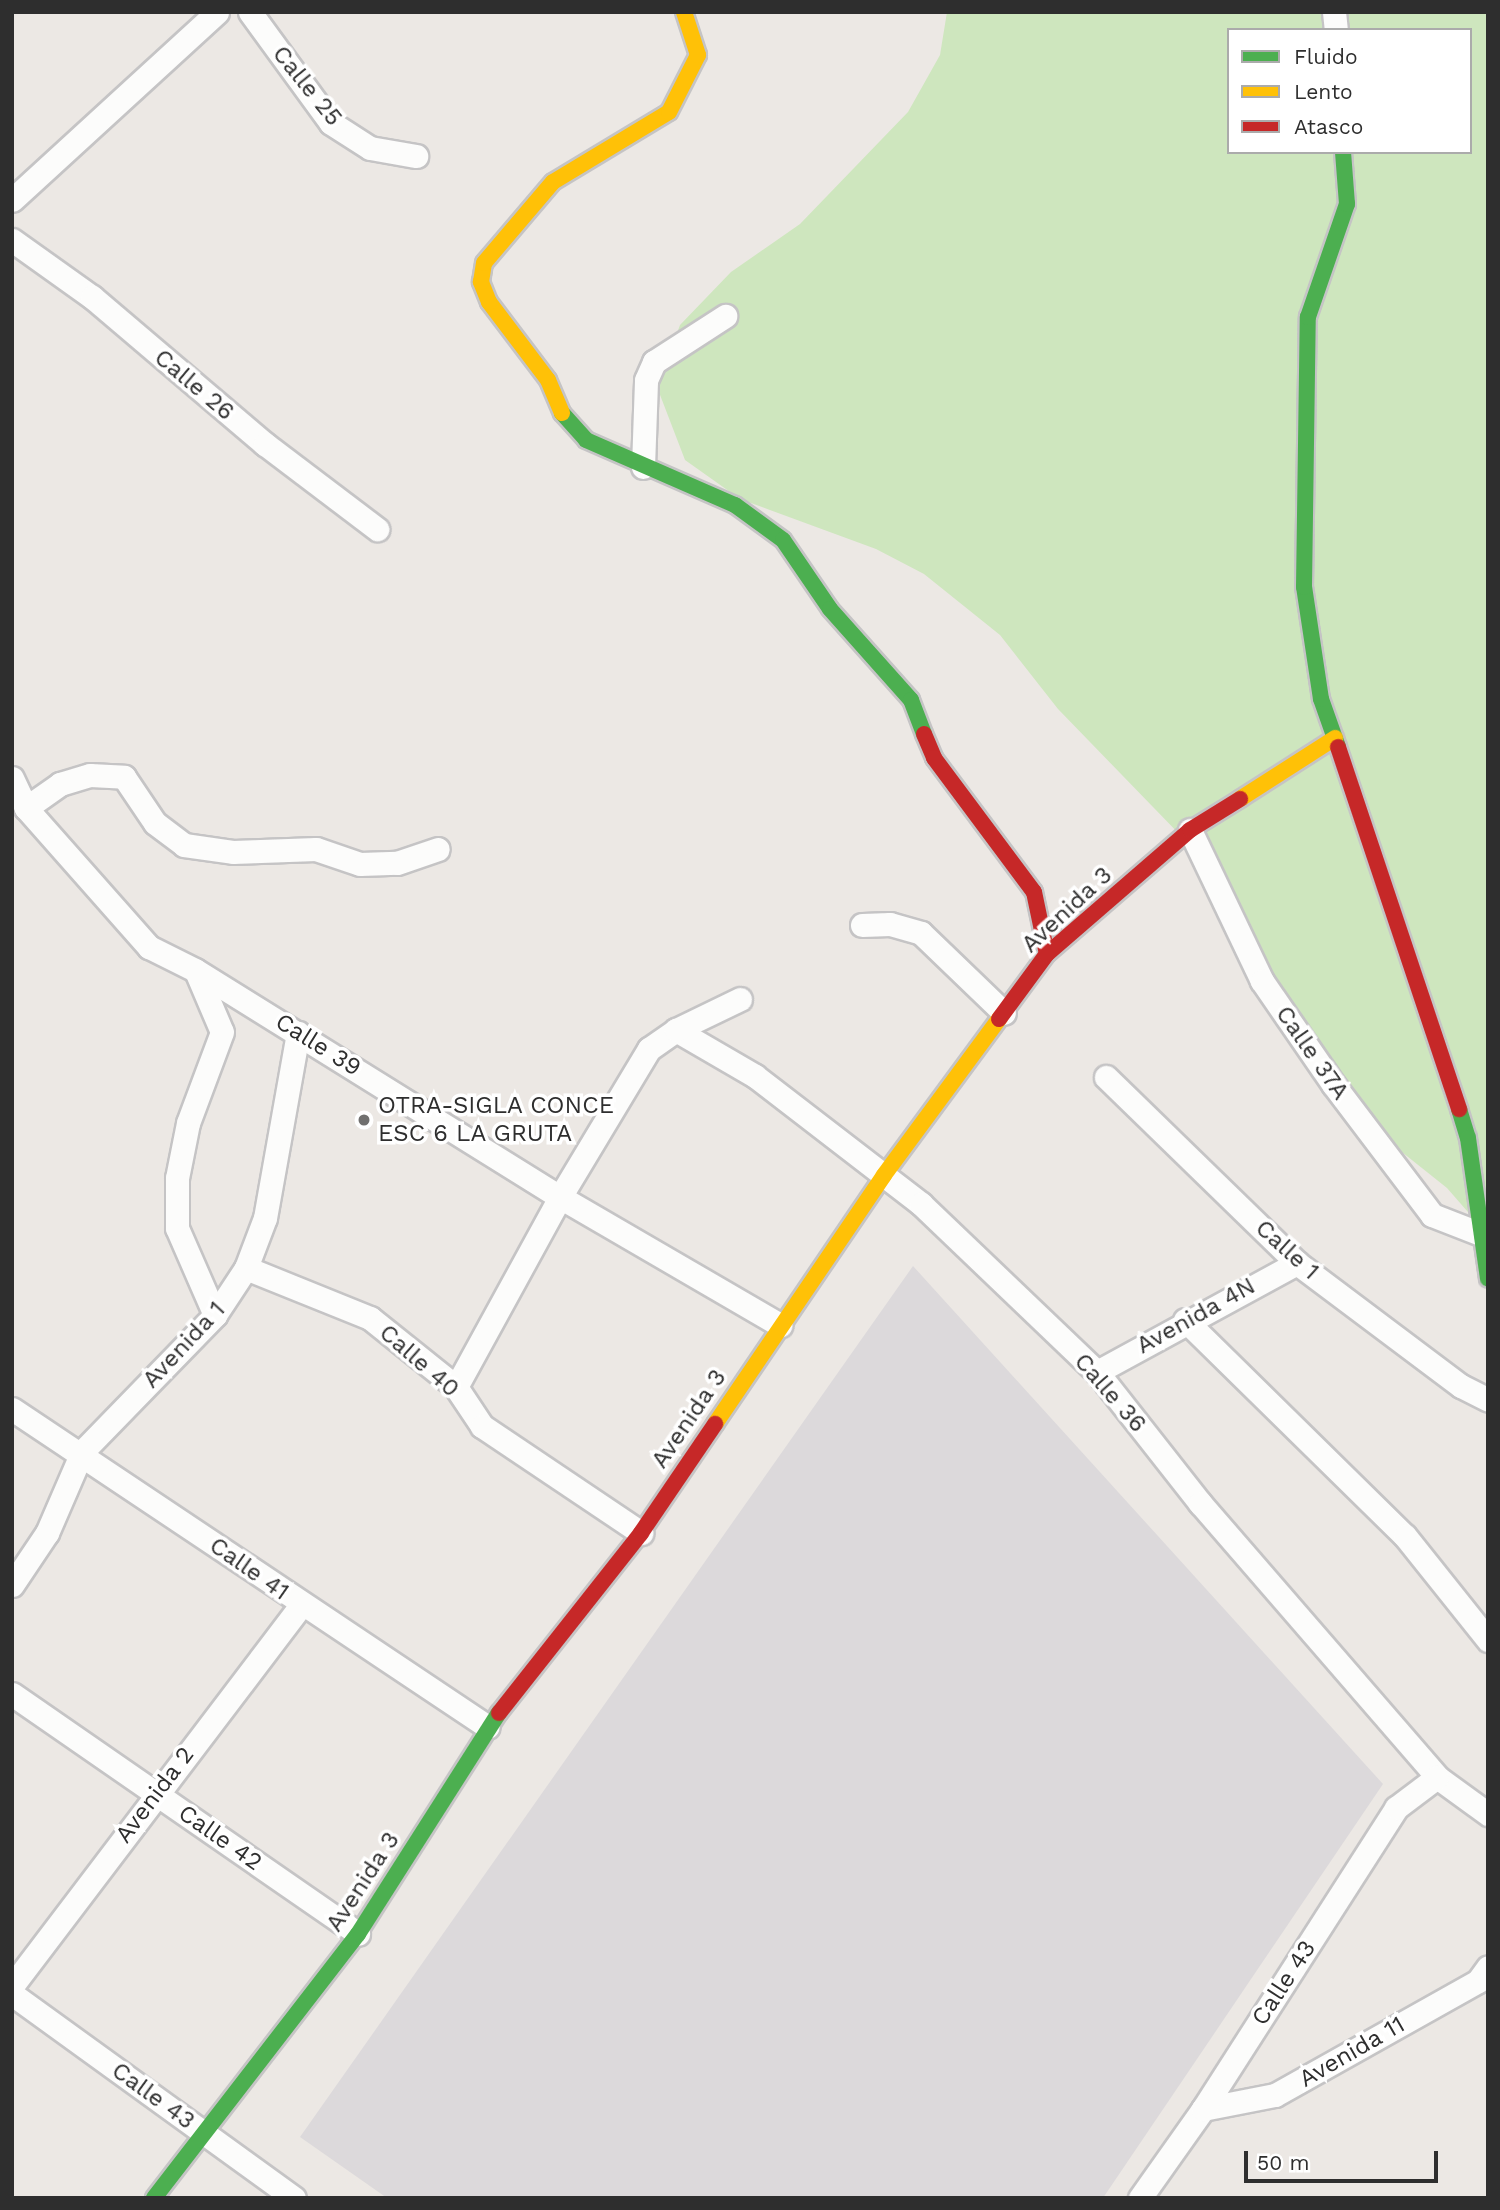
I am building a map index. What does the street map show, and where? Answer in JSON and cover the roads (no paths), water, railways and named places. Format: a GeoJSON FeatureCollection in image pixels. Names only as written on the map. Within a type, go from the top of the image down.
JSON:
{"type":"FeatureCollection","features":[{"type":"Feature","properties":{"kind":"street"},"geometry":{"type":"LineString","coordinates":[[12,200],[217,12]]}},
{"type":"Feature","properties":{"kind":"street","name":"Calle 25"},"geometry":{"type":"LineString","coordinates":[[250,12],[331,123],[370,148],[416,156]]}},
{"type":"Feature","properties":{"kind":"street"},"geometry":{"type":"LineString","coordinates":[[684,12],[698,55],[669,112],[553,182],[484,263],[481,282],[489,302],[548,380],[562,413],[586,440],[735,505],[783,540],[830,609],[911,700],[934,758],[1034,892],[1047,954]]}},
{"type":"Feature","properties":{"kind":"street"},"geometry":{"type":"LineString","coordinates":[[1343,154],[1347,204],[1308,317],[1304,587],[1321,699],[1405,939],[1468,1138],[1487,1272]]}},
{"type":"Feature","properties":{"kind":"street","name":"Calle 26"},"geometry":{"type":"LineString","coordinates":[[12,240],[92,297],[256,437],[377,529]]}},
{"type":"Feature","properties":{"kind":"street"},"geometry":{"type":"LineString","coordinates":[[643,467],[646,380],[654,362],[725,316]]}},
{"type":"Feature","properties":{"kind":"street","name":"Avenida 3"},"geometry":{"type":"LineString","coordinates":[[154,2198],[358,1934],[488,1727],[641,1532],[884,1175],[1047,954],[1190,830],[1335,738]]}},
{"type":"Feature","properties":{"kind":"street"},"geometry":{"type":"LineString","coordinates":[[26,808],[60,784],[90,775],[124,776],[155,823],[184,845],[233,852],[316,849],[360,864],[397,863],[438,849]]}},
{"type":"Feature","properties":{"kind":"street","name":"Calle 39"},"geometry":{"type":"LineString","coordinates":[[12,778],[26,808],[149,947],[195,970],[560,1196],[780,1325]]}},
{"type":"Feature","properties":{"kind":"street","name":"Calle 37A"},"geometry":{"type":"LineString","coordinates":[[1190,830],[1262,981],[1333,1084],[1432,1215],[1481,1234]]}},
{"type":"Feature","properties":{"kind":"street"},"geometry":{"type":"LineString","coordinates":[[862,925],[890,924],[921,933],[1004,1013]]}},
{"type":"Feature","properties":{"kind":"street"},"geometry":{"type":"LineString","coordinates":[[195,970],[222,1032],[188,1123],[177,1178],[177,1228],[215,1315]]}},
{"type":"Feature","properties":{"kind":"street"},"geometry":{"type":"LineString","coordinates":[[456,1387],[560,1196],[649,1049],[676,1030],[740,999]]}},
{"type":"Feature","properties":{"kind":"street","name":"Calle 36"},"geometry":{"type":"LineString","coordinates":[[676,1030],[755,1076],[921,1204],[1097,1372],[1200,1503],[1437,1777],[1483,1806]]}},
{"type":"Feature","properties":{"kind":"street","name":"Avenida 1"},"geometry":{"type":"LineString","coordinates":[[12,1585],[47,1533],[82,1452],[215,1315],[246,1268],[265,1218],[298,1033]]}},
{"type":"Feature","properties":{"kind":"street","name":"Calle 1"},"geometry":{"type":"LineString","coordinates":[[1106,1077],[1297,1263],[1461,1386],[1488,1401]]}},
{"type":"Feature","properties":{"kind":"street","name":"Avenida 4N"},"geometry":{"type":"LineString","coordinates":[[1097,1372],[1185,1320],[1297,1263]]}},
{"type":"Feature","properties":{"kind":"street","name":"Calle 40"},"geometry":{"type":"LineString","coordinates":[[246,1268],[370,1318],[456,1387],[482,1426],[641,1532]]}},
{"type":"Feature","properties":{"kind":"street"},"geometry":{"type":"LineString","coordinates":[[1185,1320],[1405,1536],[1488,1640]]}},
{"type":"Feature","properties":{"kind":"street","name":"Calle 41"},"geometry":{"type":"LineString","coordinates":[[12,1409],[82,1452],[301,1605],[488,1727]]}},
{"type":"Feature","properties":{"kind":"street","name":"Avenida 2"},"geometry":{"type":"LineString","coordinates":[[12,1986],[301,1605]]}},
{"type":"Feature","properties":{"kind":"street","name":"Calle 42"},"geometry":{"type":"LineString","coordinates":[[12,1693],[358,1934]]}},
{"type":"Feature","properties":{"kind":"street","name":"Calle 43"},"geometry":{"type":"LineString","coordinates":[[1140,2198],[1203,2109],[1396,1808],[1437,1777]]}},
{"type":"Feature","properties":{"kind":"street","name":"Avenida 11"},"geometry":{"type":"LineString","coordinates":[[1203,2109],[1275,2095],[1478,1981],[1488,1967]]}},
{"type":"Feature","properties":{"kind":"street","name":"Calle 43"},"geometry":{"type":"LineString","coordinates":[[12,1994],[294,2198]]}},
{"type":"Feature","properties":{"kind":"place","name":"OTRA-SIGLA CONCE ESC 6 LA GRUTA"},"geometry":{"type":"Point","coordinates":[364,1120]}}]}
